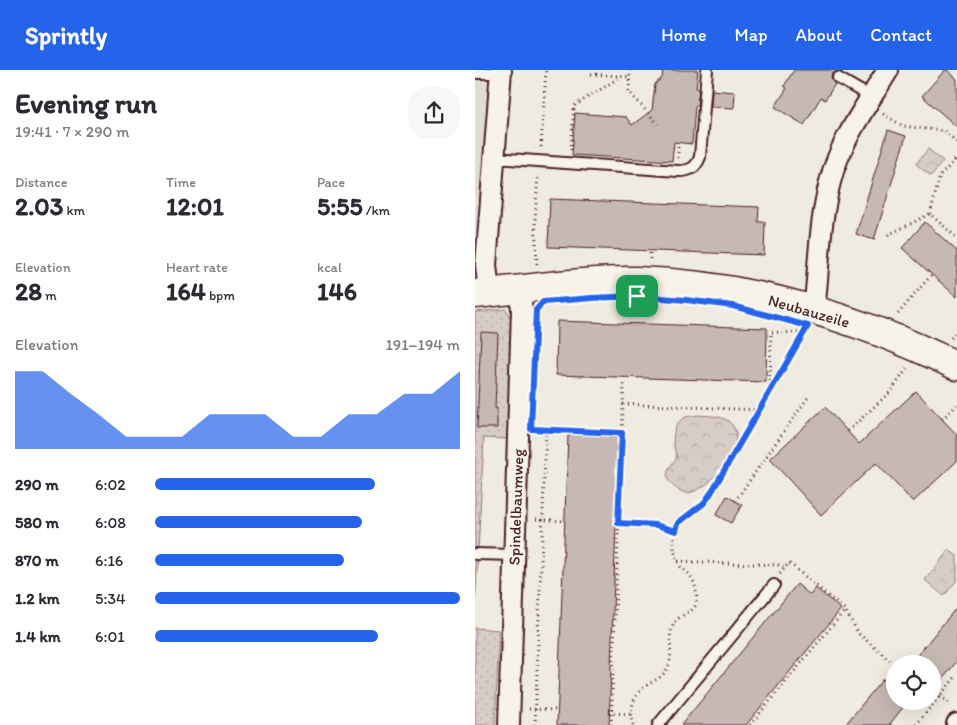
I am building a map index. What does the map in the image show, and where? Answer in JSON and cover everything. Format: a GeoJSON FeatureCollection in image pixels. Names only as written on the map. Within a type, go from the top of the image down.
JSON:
{"type":"FeatureCollection","features":[{"type":"Feature","properties":{"kind":"street"},"geometry":{"type":"LineString","coordinates":[[808,323],[830,181],[840,153],[874,104],[888,70]]}},
{"type":"Feature","properties":{"kind":"street"},"geometry":{"type":"LineString","coordinates":[[482,293],[486,265],[500,72]]}},
{"type":"Feature","properties":{"kind":"street","name":"Neubauzeile"},"geometry":{"type":"LineString","coordinates":[[482,293],[589,282],[637,281],[687,284],[735,291],[774,300],[808,323],[858,325],[900,340],[957,366]]}},
{"type":"Feature","properties":{"kind":"street","name":"Spindelbaumweg"},"geometry":{"type":"LineString","coordinates":[[510,716],[522,309],[519,290]]}},
{"type":"Feature","properties":{"kind":"lane"},"geometry":{"type":"LineString","coordinates":[[494,158],[678,171],[693,169],[698,164],[700,156],[707,70]]}},
{"type":"Feature","properties":{"kind":"lane"},"geometry":{"type":"LineString","coordinates":[[475,73],[500,72]]}},
{"type":"Feature","properties":{"kind":"lane"},"geometry":{"type":"LineString","coordinates":[[839,78],[874,104]]}},
{"type":"Feature","properties":{"kind":"lane"},"geometry":{"type":"LineString","coordinates":[[475,554],[515,554]]}},
{"type":"Feature","properties":{"kind":"lane"},"geometry":{"type":"LineString","coordinates":[[658,725],[774,585]]}},
{"type":"Feature","properties":{"kind":"path"},"geometry":{"type":"LineString","coordinates":[[630,70],[629,92],[658,124]]}},
{"type":"Feature","properties":{"kind":"path"},"geometry":{"type":"LineString","coordinates":[[591,74],[630,77]]}},
{"type":"Feature","properties":{"kind":"path"},"geometry":{"type":"LineString","coordinates":[[570,163],[573,106],[622,76]]}},
{"type":"Feature","properties":{"kind":"path"},"geometry":{"type":"LineString","coordinates":[[874,104],[903,126],[944,131],[957,142]]}},
{"type":"Feature","properties":{"kind":"path"},"geometry":{"type":"LineString","coordinates":[[889,235],[931,214],[941,176],[957,158]]}},
{"type":"Feature","properties":{"kind":"path"},"geometry":{"type":"LineString","coordinates":[[931,214],[957,238]]}},
{"type":"Feature","properties":{"kind":"path"},"geometry":{"type":"LineString","coordinates":[[897,315],[932,274]]}},
{"type":"Feature","properties":{"kind":"path"},"geometry":{"type":"LineString","coordinates":[[770,392],[771,332],[808,323]]}},
{"type":"Feature","properties":{"kind":"path"},"geometry":{"type":"LineString","coordinates":[[633,725],[631,714],[638,694],[645,686],[657,680],[665,672],[669,664],[672,627],[676,620],[692,610],[696,604],[695,585],[690,575],[682,568],[678,561],[674,548],[678,523],[704,503],[711,493],[808,323]]}},
{"type":"Feature","properties":{"kind":"path"},"geometry":{"type":"LineString","coordinates":[[848,431],[890,392],[911,362]]}},
{"type":"Feature","properties":{"kind":"path"},"geometry":{"type":"LineString","coordinates":[[611,725],[617,523],[624,382]]}},
{"type":"Feature","properties":{"kind":"path"},"geometry":{"type":"LineString","coordinates":[[735,501],[809,396]]}},
{"type":"Feature","properties":{"kind":"path"},"geometry":{"type":"LineString","coordinates":[[623,404],[759,410]]}},
{"type":"Feature","properties":{"kind":"path"},"geometry":{"type":"LineString","coordinates":[[942,419],[957,405]]}},
{"type":"Feature","properties":{"kind":"path"},"geometry":{"type":"LineString","coordinates":[[531,429],[622,433]]}},
{"type":"Feature","properties":{"kind":"path"},"geometry":{"type":"LineString","coordinates":[[535,725],[547,430]]}},
{"type":"Feature","properties":{"kind":"path"},"geometry":{"type":"LineString","coordinates":[[515,518],[565,521]]}},
{"type":"Feature","properties":{"kind":"path"},"geometry":{"type":"LineString","coordinates":[[617,523],[656,525],[676,531]]}},
{"type":"Feature","properties":{"kind":"path"},"geometry":{"type":"LineString","coordinates":[[678,561],[778,565],[784,568]]}},
{"type":"Feature","properties":{"kind":"path"},"geometry":{"type":"LineString","coordinates":[[789,563],[845,610],[859,634],[886,657]]}},
{"type":"Feature","properties":{"kind":"path"},"geometry":{"type":"LineString","coordinates":[[750,725],[845,610]]}},
{"type":"Feature","properties":{"kind":"path"},"geometry":{"type":"LineString","coordinates":[[941,695],[957,675]]}},
{"type":"Feature","properties":{"kind":"path"},"geometry":{"type":"LineString","coordinates":[[941,697],[957,711]]}},
{"type":"Feature","properties":{"kind":"path"},"geometry":{"type":"LineString","coordinates":[[510,716],[536,709],[558,710]]}},
{"type":"Feature","properties":{"kind":"path"},"geometry":{"type":"LineString","coordinates":[[916,725],[928,710]]}},
{"type":"Feature","properties":{"kind":"path"},"geometry":{"type":"LineString","coordinates":[[610,713],[631,714]]}},
{"type":"Feature","properties":{"kind":"shaded area"},"geometry":{"type":"Polygon","coordinates":[[[475,70],[492,70],[475,236],[475,70]]]}},
{"type":"Feature","properties":{"kind":"green space"},"geometry":{"type":"Polygon","coordinates":[[[928,149],[943,161],[931,176],[916,164],[928,149]]]}},
{"type":"Feature","properties":{"kind":"green space"},"geometry":{"type":"Polygon","coordinates":[[[506,309],[512,321],[507,439],[484,438],[475,608],[475,312],[506,309]]]}},
{"type":"Feature","properties":{"kind":"green space"},"geometry":{"type":"Polygon","coordinates":[[[698,415],[725,419],[735,429],[736,440],[733,451],[718,474],[697,490],[686,493],[668,481],[667,474],[677,457],[673,441],[677,425],[686,417],[698,415]]]}},
{"type":"Feature","properties":{"kind":"green space"},"geometry":{"type":"Polygon","coordinates":[[[949,550],[957,556],[957,580],[944,596],[925,580],[949,550]]]}},
{"type":"Feature","properties":{"kind":"green space"},"geometry":{"type":"Polygon","coordinates":[[[475,628],[499,630],[495,725],[475,725],[475,628]]]}},
{"type":"Feature","properties":{"kind":"building"},"geometry":{"type":"Polygon","coordinates":[[[663,70],[698,70],[696,88],[699,89],[697,106],[695,106],[692,144],[674,142],[672,161],[572,155],[575,113],[626,117],[632,125],[652,110],[655,84],[662,78],[663,70]]]}},
{"type":"Feature","properties":{"kind":"building"},"geometry":{"type":"Polygon","coordinates":[[[794,70],[843,70],[842,72],[838,71],[832,74],[831,78],[835,84],[825,100],[821,97],[804,125],[775,107],[787,88],[784,86],[794,70]]]}},
{"type":"Feature","properties":{"kind":"building"},"geometry":{"type":"Polygon","coordinates":[[[945,70],[957,79],[957,127],[922,96],[945,70]]]}},
{"type":"Feature","properties":{"kind":"building"},"geometry":{"type":"Polygon","coordinates":[[[712,90],[735,92],[734,108],[711,107],[712,90]]]}},
{"type":"Feature","properties":{"kind":"building"},"geometry":{"type":"Polygon","coordinates":[[[888,130],[906,136],[874,240],[856,234],[888,130]]]}},
{"type":"Feature","properties":{"kind":"building"},"geometry":{"type":"Polygon","coordinates":[[[550,199],[759,207],[758,222],[765,222],[764,255],[548,247],[550,199]]]}},
{"type":"Feature","properties":{"kind":"building"},"geometry":{"type":"Polygon","coordinates":[[[925,222],[957,251],[957,297],[902,248],[925,222]]]}},
{"type":"Feature","properties":{"kind":"building"},"geometry":{"type":"Polygon","coordinates":[[[557,321],[767,328],[766,382],[556,375],[557,321]]]}},
{"type":"Feature","properties":{"kind":"building"},"geometry":{"type":"Polygon","coordinates":[[[481,332],[498,333],[495,408],[497,408],[497,428],[477,428],[481,332]]]}},
{"type":"Feature","properties":{"kind":"building"},"geometry":{"type":"Polygon","coordinates":[[[916,391],[957,435],[957,461],[913,502],[876,463],[821,515],[770,459],[825,407],[859,444],[916,391]]]}},
{"type":"Feature","properties":{"kind":"building"},"geometry":{"type":"Polygon","coordinates":[[[568,435],[619,437],[609,725],[557,725],[568,435]]]}},
{"type":"Feature","properties":{"kind":"building"},"geometry":{"type":"Polygon","coordinates":[[[727,496],[742,505],[731,523],[716,515],[727,496]]]}},
{"type":"Feature","properties":{"kind":"building"},"geometry":{"type":"Polygon","coordinates":[[[797,584],[810,595],[816,588],[841,609],[746,725],[681,725],[797,584]]]}},
{"type":"Feature","properties":{"kind":"building"},"geometry":{"type":"Polygon","coordinates":[[[957,607],[957,661],[941,681],[941,655],[917,655],[957,607]]]}},
{"type":"Feature","properties":{"kind":"building"},"geometry":{"type":"Polygon","coordinates":[[[883,679],[886,682],[886,710],[901,710],[889,725],[845,725],[883,679]]]}},
{"type":"Feature","properties":{"kind":"route"},"geometry":{"type":"LineString","coordinates":[[637,296],[733,306],[808,326],[711,493],[704,503],[678,523],[676,531],[656,525],[618,523],[622,433],[531,429],[536,310],[543,302],[637,296]]}}]}
